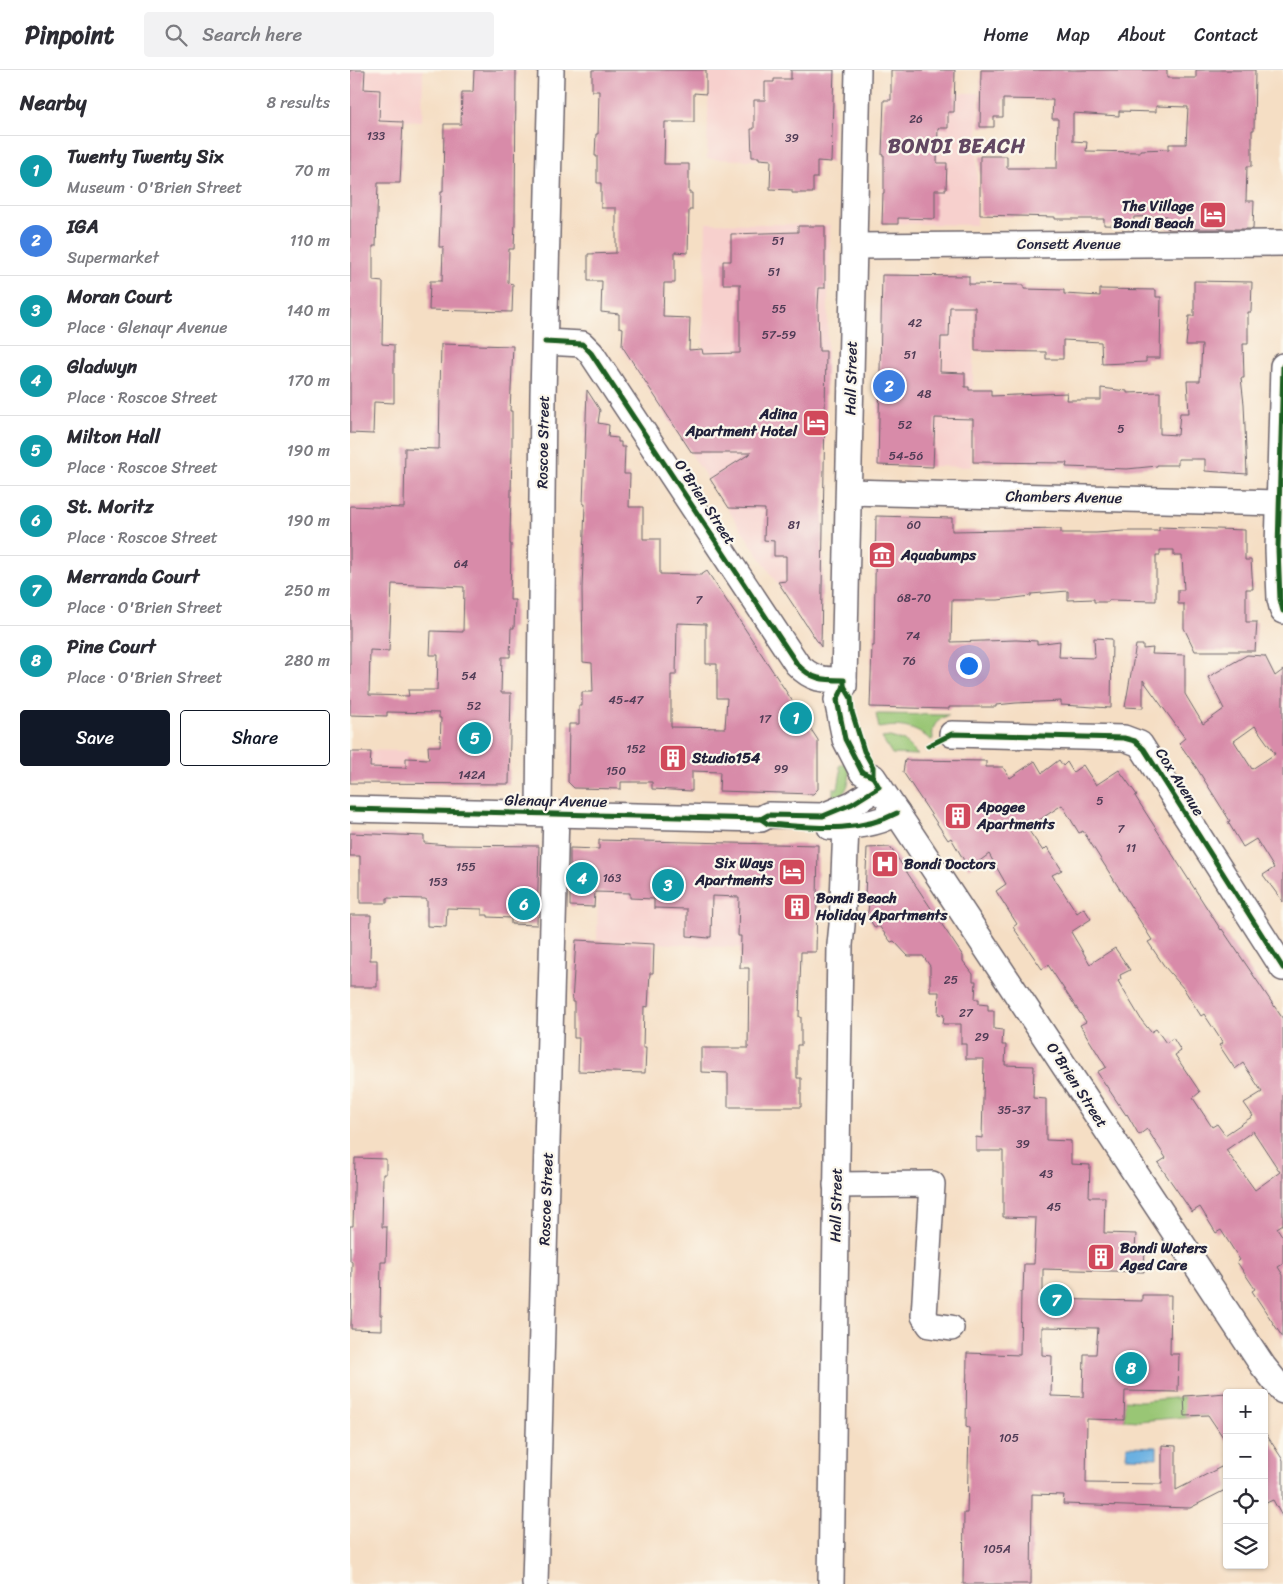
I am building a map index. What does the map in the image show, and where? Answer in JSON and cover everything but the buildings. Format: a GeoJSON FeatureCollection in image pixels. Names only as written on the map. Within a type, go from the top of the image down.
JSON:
{"type":"FeatureCollection","features":[{"type":"Feature","properties":{"kind":"street","name":"Roscoe Street"},"geometry":{"type":"LineString","coordinates":[[535,1584],[547,814],[545,342],[551,70]]}},
{"type":"Feature","properties":{"kind":"street","name":"Hall Street"},"geometry":{"type":"LineString","coordinates":[[844,683],[858,70]]}},
{"type":"Feature","properties":{"kind":"street","name":"Consett Avenue"},"geometry":{"type":"LineString","coordinates":[[854,246],[1283,243]]}},
{"type":"Feature","properties":{"kind":"street","name":"O'Brien Street"},"geometry":{"type":"LineString","coordinates":[[545,342],[582,344],[591,353],[797,664],[812,677],[844,683],[850,698],[852,712],[864,751],[873,767],[876,782],[1263,1366],[1283,1391]]}},
{"type":"Feature","properties":{"kind":"street"},"geometry":{"type":"LineString","coordinates":[[1283,366],[1278,549],[1280,599],[1283,611]]}},
{"type":"Feature","properties":{"kind":"street","name":"Chambers Avenue"},"geometry":{"type":"LineString","coordinates":[[849,492],[1280,503]]}},
{"type":"Feature","properties":{"kind":"street","name":"Cox Avenue"},"geometry":{"type":"LineString","coordinates":[[952,734],[1124,738],[1140,744],[1283,968]]}},
{"type":"Feature","properties":{"kind":"street","name":"Glenayr Avenue"},"geometry":{"type":"LineString","coordinates":[[350,809],[761,819],[768,815],[822,816],[852,804],[876,782]]}},
{"type":"Feature","properties":{"kind":"street","name":"Glenayr Avenue"},"geometry":{"type":"LineString","coordinates":[[761,819],[768,824],[822,827],[863,825],[897,814]]}},
{"type":"Feature","properties":{"kind":"street","name":"Hall Street"},"geometry":{"type":"LineString","coordinates":[[831,1584],[840,944],[846,826]]}},
{"type":"Feature","properties":{"kind":"street"},"geometry":{"type":"LineString","coordinates":[[836,1186],[932,1184],[924,1316],[930,1325],[951,1328]]}},
{"type":"Feature","properties":{"kind":"shaded area"},"geometry":{"type":"Polygon","coordinates":[[[350,70],[423,70],[422,121],[350,119],[350,70]]]}},
{"type":"Feature","properties":{"kind":"shaded area"},"geometry":{"type":"Polygon","coordinates":[[[709,70],[834,70],[832,162],[707,159],[709,70]]]}},
{"type":"Feature","properties":{"kind":"shaded area"},"geometry":{"type":"Polygon","coordinates":[[[885,92],[979,93],[976,225],[882,223],[885,92]]]}},
{"type":"Feature","properties":{"kind":"shaded area"},"geometry":{"type":"Polygon","coordinates":[[[706,223],[830,225],[820,648],[620,347],[703,349],[706,223]]]}},
{"type":"Feature","properties":{"kind":"shaded area"},"geometry":{"type":"Polygon","coordinates":[[[881,275],[975,278],[971,467],[875,465],[881,275]]]}},
{"type":"Feature","properties":{"kind":"shaded area"},"geometry":{"type":"Polygon","coordinates":[[[350,750],[408,751],[408,783],[350,783],[350,750]]]}},
{"type":"Feature","properties":{"kind":"shaded area"},"geometry":{"type":"Polygon","coordinates":[[[599,840],[818,845],[815,952],[597,940],[599,840]]]}},
{"type":"Feature","properties":{"kind":"green space"},"geometry":{"type":"Polygon","coordinates":[[[876,714],[949,715],[936,724],[933,730],[933,739],[931,740],[913,729],[894,726],[879,728],[876,714]]]}},
{"type":"Feature","properties":{"kind":"green space"},"geometry":{"type":"Polygon","coordinates":[[[890,737],[904,741],[918,755],[892,754],[882,738],[890,737]]]}},
{"type":"Feature","properties":{"kind":"green space"},"geometry":{"type":"Polygon","coordinates":[[[847,762],[849,768],[848,785],[846,790],[833,802],[833,789],[838,789],[841,771],[839,766],[847,762]]]}},
{"type":"Feature","properties":{"kind":"green space"},"geometry":{"type":"Polygon","coordinates":[[[1184,1397],[1208,1415],[1139,1421],[1124,1420],[1124,1400],[1141,1401],[1184,1397]]]}},
{"type":"Feature","properties":{"kind":"water"},"geometry":{"type":"Polygon","coordinates":[[[1127,1446],[1157,1447],[1157,1458],[1126,1457],[1127,1446]]]}},
{"type":"Feature","properties":{"kind":"cycle path"},"geometry":{"type":"LineString","coordinates":[[350,809],[761,819],[768,815],[823,816],[852,804],[879,787],[873,777],[862,772],[845,739],[837,700],[844,686],[844,680],[818,678],[797,664],[591,353],[582,344],[545,342]]}},
{"type":"Feature","properties":{"kind":"cycle path"},"geometry":{"type":"LineString","coordinates":[[1283,366],[1278,549],[1280,599],[1283,611]]}},
{"type":"Feature","properties":{"kind":"cycle path"},"geometry":{"type":"LineString","coordinates":[[844,686],[851,698],[852,712],[864,751],[873,767],[873,777]]}},
{"type":"Feature","properties":{"kind":"cycle path"},"geometry":{"type":"LineString","coordinates":[[928,746],[952,734],[1124,738],[1135,741],[1144,749],[1283,968]]}},
{"type":"Feature","properties":{"kind":"cycle path"},"geometry":{"type":"LineString","coordinates":[[761,819],[768,824],[834,828],[866,824],[882,820],[897,813]]}},
{"type":"Feature","properties":{"kind":"place","name":"The Village Bondi Beach"},"geometry":{"type":"Point","coordinates":[1213,215]}},
{"type":"Feature","properties":{"kind":"place","name":"IGA"},"geometry":{"type":"Point","coordinates":[889,386]}},
{"type":"Feature","properties":{"kind":"place","name":"Adina Apartment Hotel"},"geometry":{"type":"Point","coordinates":[816,423]}},
{"type":"Feature","properties":{"kind":"place","name":"Aquabumps"},"geometry":{"type":"Point","coordinates":[882,555]}},
{"type":"Feature","properties":{"kind":"place","name":"Twenty Twenty Six"},"geometry":{"type":"Point","coordinates":[796,718]}},
{"type":"Feature","properties":{"kind":"place","name":"Milton Hall"},"geometry":{"type":"Point","coordinates":[475,738]}},
{"type":"Feature","properties":{"kind":"place","name":"Studio154"},"geometry":{"type":"Point","coordinates":[673,758]}},
{"type":"Feature","properties":{"kind":"place","name":"Apogee Apartments"},"geometry":{"type":"Point","coordinates":[958,816]}},
{"type":"Feature","properties":{"kind":"place","name":"Bondi Doctors"},"geometry":{"type":"Point","coordinates":[885,864]}},
{"type":"Feature","properties":{"kind":"place","name":"Six Ways Apartments"},"geometry":{"type":"Point","coordinates":[792,872]}},
{"type":"Feature","properties":{"kind":"place","name":"Gladwyn"},"geometry":{"type":"Point","coordinates":[582,878]}},
{"type":"Feature","properties":{"kind":"place","name":"Moran Court"},"geometry":{"type":"Point","coordinates":[668,885]}},
{"type":"Feature","properties":{"kind":"place","name":"St. Moritz"},"geometry":{"type":"Point","coordinates":[524,904]}},
{"type":"Feature","properties":{"kind":"place","name":"Bondi Beach Holiday Apartments"},"geometry":{"type":"Point","coordinates":[797,907]}},
{"type":"Feature","properties":{"kind":"place","name":"Bondi Waters Aged Care"},"geometry":{"type":"Point","coordinates":[1101,1257]}},
{"type":"Feature","properties":{"kind":"place","name":"Merranda Court"},"geometry":{"type":"Point","coordinates":[1056,1300]}},
{"type":"Feature","properties":{"kind":"place","name":"Pine Court"},"geometry":{"type":"Point","coordinates":[1131,1368]}},
{"type":"Feature","properties":{"kind":"district","name":"BONDI BEACH"},"geometry":{"type":"Point","coordinates":[957,146]}}]}
